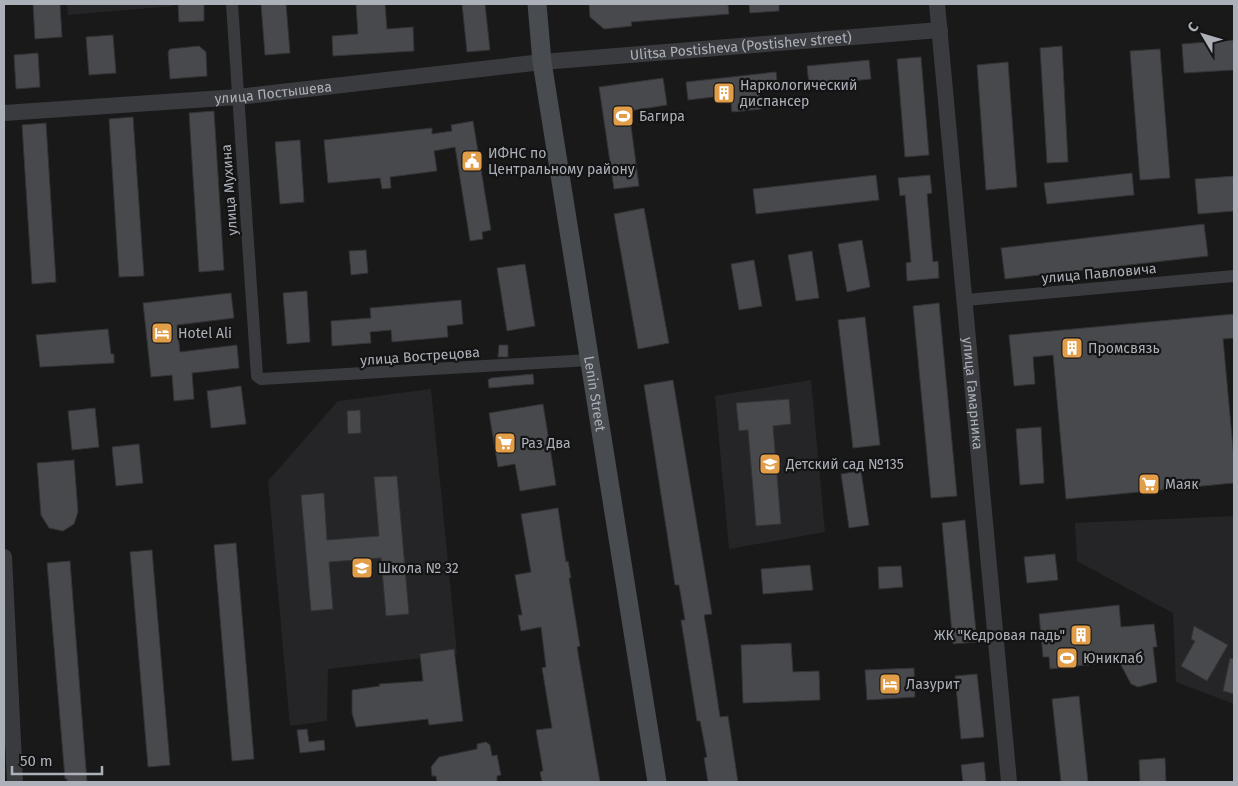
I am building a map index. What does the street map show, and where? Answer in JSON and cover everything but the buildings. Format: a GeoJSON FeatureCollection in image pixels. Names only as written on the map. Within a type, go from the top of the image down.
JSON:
{"type":"FeatureCollection","features":[{"type":"Feature","properties":{"kind":"main road","name":"Lenin Street"},"geometry":{"type":"LineString","coordinates":[[537,4],[542,62],[657,782]]}},
{"type":"Feature","properties":{"kind":"street","name":"улица Мухина"},"geometry":{"type":"LineString","coordinates":[[232,4],[256,374]]}},
{"type":"Feature","properties":{"kind":"street","name":"улица Гамарника"},"geometry":{"type":"LineString","coordinates":[[937,4],[966,300],[983,514],[1009,782]]}},
{"type":"Feature","properties":{"kind":"street","name":"Ulitsa Postisheva (Postishev street)"},"geometry":{"type":"LineString","coordinates":[[542,62],[940,30]]}},
{"type":"Feature","properties":{"kind":"street","name":"улица Постышева"},"geometry":{"type":"LineString","coordinates":[[4,113],[238,98],[542,62]]}},
{"type":"Feature","properties":{"kind":"street","name":"улица Павловича"},"geometry":{"type":"LineString","coordinates":[[966,300],[1234,276]]}},
{"type":"Feature","properties":{"kind":"street","name":"улица Вострецова"},"geometry":{"type":"LineString","coordinates":[[256,374],[261,380],[590,360]]}},
{"type":"Feature","properties":{"kind":"street"},"geometry":{"type":"LineString","coordinates":[[4,557],[16,782]]}},
{"type":"Feature","properties":{"kind":"shaded area"},"geometry":{"type":"Polygon","coordinates":[[[67,4],[174,4],[174,6],[68,15],[67,4]]]}},
{"type":"Feature","properties":{"kind":"shaded area","name":"Детский сад №135"},"geometry":{"type":"Polygon","coordinates":[[[811,380],[825,532],[729,549],[715,396],[811,380]]]}},
{"type":"Feature","properties":{"kind":"shaded area","name":"Школа № 32"},"geometry":{"type":"Polygon","coordinates":[[[431,389],[457,654],[328,669],[327,721],[290,726],[268,481],[338,401],[431,389]]]}},
{"type":"Feature","properties":{"kind":"shaded area"},"geometry":{"type":"Polygon","coordinates":[[[1234,516],[1234,704],[1176,682],[1173,613],[1077,561],[1075,523],[1234,516]]]}},
{"type":"Feature","properties":{"kind":"place","name":"Наркологический диспансер"},"geometry":{"type":"Point","coordinates":[724,93]}},
{"type":"Feature","properties":{"kind":"place","name":"Багира"},"geometry":{"type":"Point","coordinates":[623,116]}},
{"type":"Feature","properties":{"kind":"place","name":"ИФНС по Центральному району"},"geometry":{"type":"Point","coordinates":[472,161]}},
{"type":"Feature","properties":{"kind":"place","name":"Hotel Ali"},"geometry":{"type":"Point","coordinates":[162,333]}},
{"type":"Feature","properties":{"kind":"place","name":"Промсвязь"},"geometry":{"type":"Point","coordinates":[1072,348]}},
{"type":"Feature","properties":{"kind":"place","name":"Раз Два"},"geometry":{"type":"Point","coordinates":[505,443]}},
{"type":"Feature","properties":{"kind":"place","name":"Детский сад №135"},"geometry":{"type":"Point","coordinates":[770,464]}},
{"type":"Feature","properties":{"kind":"place","name":"Маяк"},"geometry":{"type":"Point","coordinates":[1149,484]}},
{"type":"Feature","properties":{"kind":"place","name":"Школа № 32"},"geometry":{"type":"Point","coordinates":[362,568]}},
{"type":"Feature","properties":{"kind":"place","name":"ЖК \"Кедровая падь\""},"geometry":{"type":"Point","coordinates":[1081,635]}},
{"type":"Feature","properties":{"kind":"place","name":"Юниклаб"},"geometry":{"type":"Point","coordinates":[1067,658]}},
{"type":"Feature","properties":{"kind":"place","name":"Лазурит"},"geometry":{"type":"Point","coordinates":[890,684]}}]}
